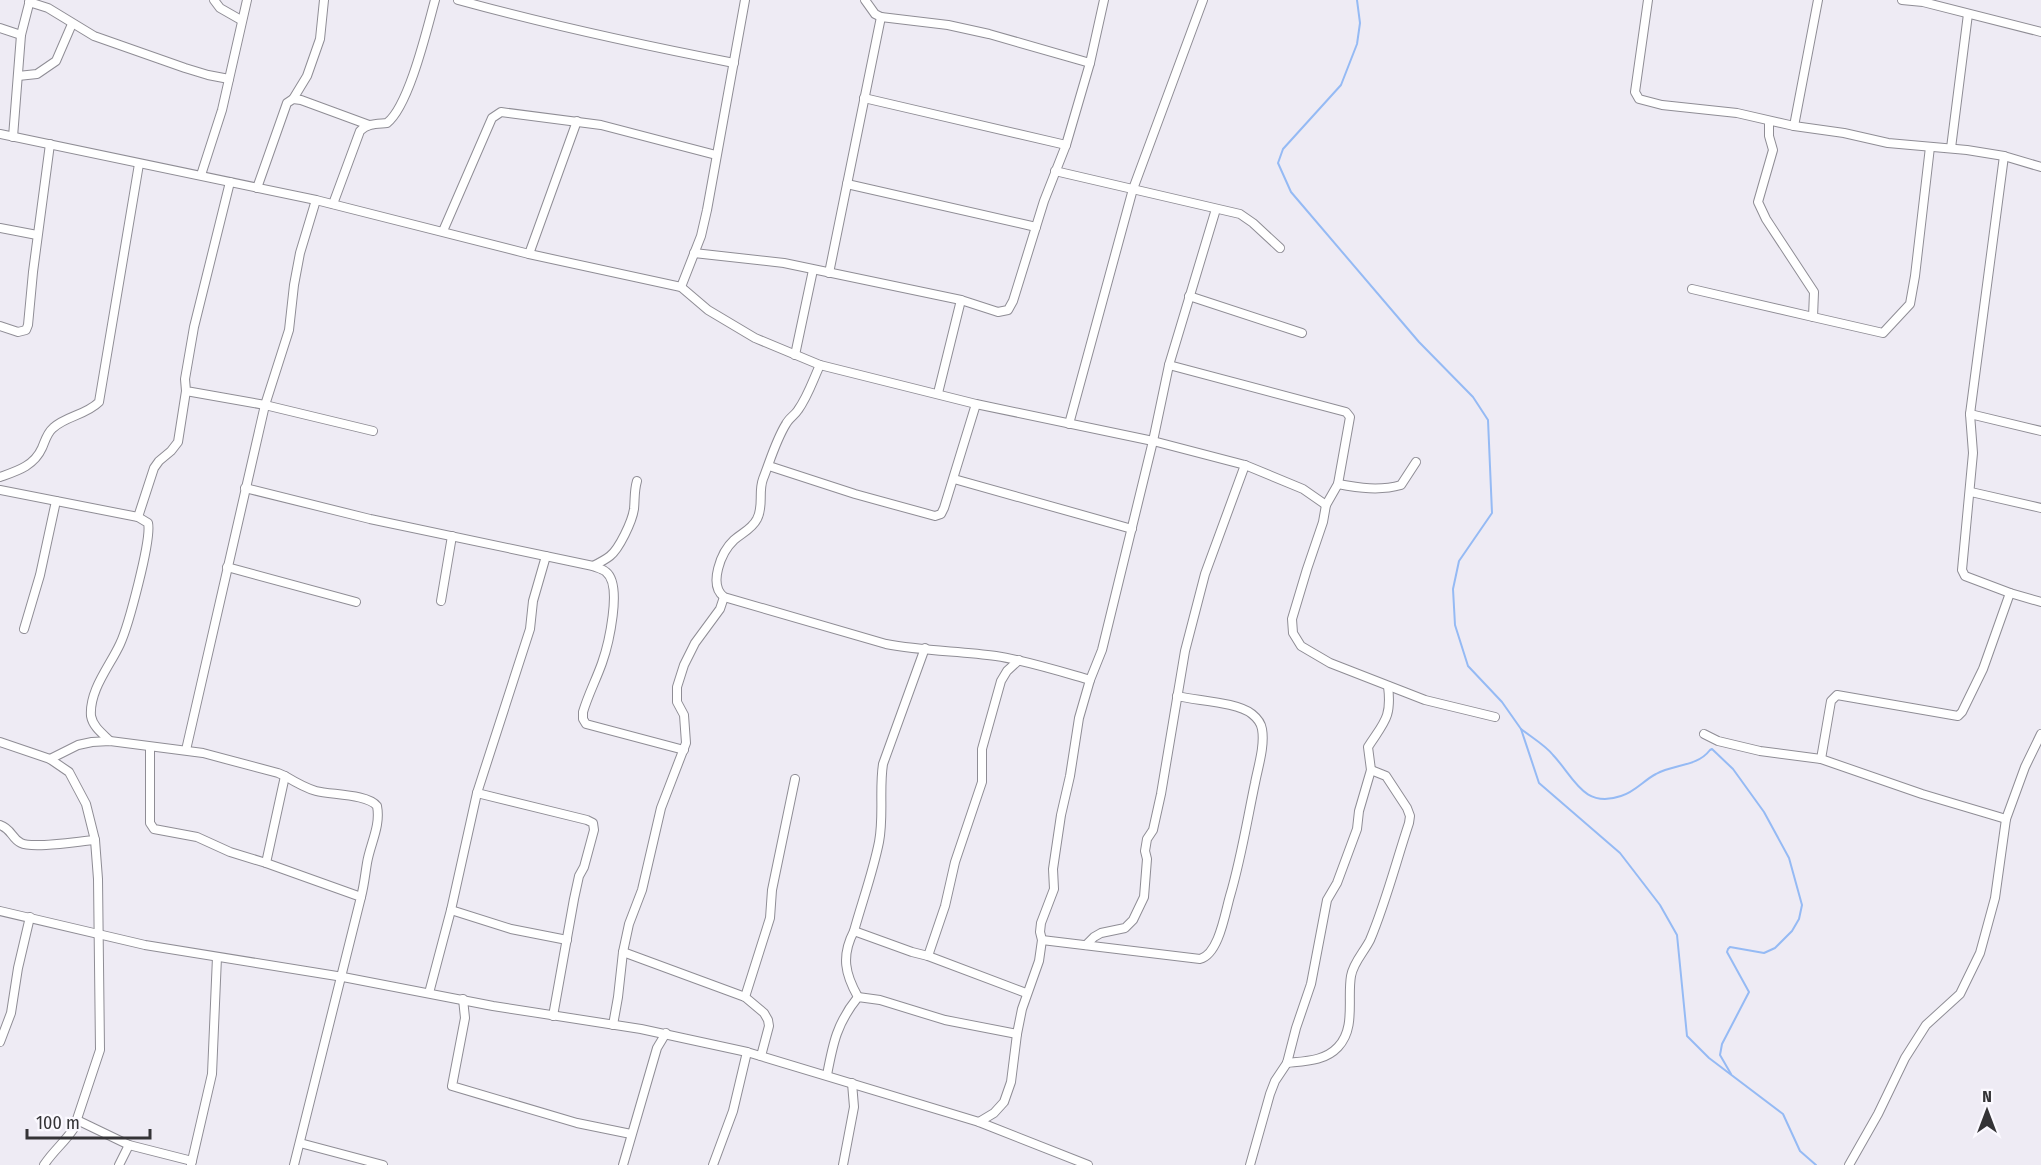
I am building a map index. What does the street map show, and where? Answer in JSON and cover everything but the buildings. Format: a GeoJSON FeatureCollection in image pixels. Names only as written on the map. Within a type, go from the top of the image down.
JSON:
{"type":"FeatureCollection","features":[{"type":"Feature","properties":{"kind":"street"},"geometry":{"type":"LineString","coordinates":[[214,0],[220,8],[241,20]]}},
{"type":"Feature","properties":{"kind":"street"},"geometry":{"type":"LineString","coordinates":[[201,175],[222,110],[247,0]]}},
{"type":"Feature","properties":{"kind":"street"},"geometry":{"type":"LineString","coordinates":[[257,188],[287,103],[293,99],[307,76],[320,39],[324,0]]}},
{"type":"Feature","properties":{"kind":"street"},"geometry":{"type":"LineString","coordinates":[[293,99],[369,125],[387,123],[398,111],[421,53],[435,0]]}},
{"type":"Feature","properties":{"kind":"street"},"geometry":{"type":"LineString","coordinates":[[458,0],[615,40],[734,63]]}},
{"type":"Feature","properties":{"kind":"street"},"geometry":{"type":"LineString","coordinates":[[681,287],[701,236],[707,210],[745,0]]}},
{"type":"Feature","properties":{"kind":"street"},"geometry":{"type":"LineString","coordinates":[[865,0],[880,17],[958,27],[1090,63]]}},
{"type":"Feature","properties":{"kind":"street"},"geometry":{"type":"LineString","coordinates":[[694,253],[760,259],[961,300],[998,312],[1008,310],[1013,301],[1054,171],[1065,145],[1090,63],[1104,0]]}},
{"type":"Feature","properties":{"kind":"street"},"geometry":{"type":"LineString","coordinates":[[1069,424],[1133,189],[1203,0]]}},
{"type":"Feature","properties":{"kind":"street"},"geometry":{"type":"LineString","coordinates":[[1648,0],[1635,92],[1638,99],[1662,105],[1737,113],[1794,126],[1844,132],[1888,142],[2004,156],[2041,167]]}},
{"type":"Feature","properties":{"kind":"street"},"geometry":{"type":"LineString","coordinates":[[1794,126],[1818,0]]}},
{"type":"Feature","properties":{"kind":"street"},"geometry":{"type":"LineString","coordinates":[[1902,0],[1923,2],[2041,32]]}},
{"type":"Feature","properties":{"kind":"street"},"geometry":{"type":"LineString","coordinates":[[13,137],[21,35],[30,1],[48,8],[93,36],[184,68],[229,78]]}},
{"type":"Feature","properties":{"kind":"street"},"geometry":{"type":"LineString","coordinates":[[1951,148],[1968,14]]}},
{"type":"Feature","properties":{"kind":"street"},"geometry":{"type":"LineString","coordinates":[[829,273],[880,17]]}},
{"type":"Feature","properties":{"kind":"street"},"geometry":{"type":"LineString","coordinates":[[18,76],[37,74],[56,60],[72,24]]}},
{"type":"Feature","properties":{"kind":"street"},"geometry":{"type":"LineString","coordinates":[[0,28],[21,35]]}},
{"type":"Feature","properties":{"kind":"street"},"geometry":{"type":"LineString","coordinates":[[864,98],[1065,145]]}},
{"type":"Feature","properties":{"kind":"street"},"geometry":{"type":"LineString","coordinates":[[443,231],[492,118],[501,112],[601,125],[716,155]]}},
{"type":"Feature","properties":{"kind":"street"},"geometry":{"type":"LineString","coordinates":[[529,254],[577,121]]}},
{"type":"Feature","properties":{"kind":"street"},"geometry":{"type":"LineString","coordinates":[[1769,121],[1769,136],[1773,150],[1758,202],[1766,219],[1814,292],[1813,316]]}},
{"type":"Feature","properties":{"kind":"street"},"geometry":{"type":"LineString","coordinates":[[333,204],[360,131],[369,125]]}},
{"type":"Feature","properties":{"kind":"street"},"geometry":{"type":"LineString","coordinates":[[0,134],[316,200],[529,254],[681,287],[708,310],[755,338],[820,365],[976,404],[1153,441],[1245,465],[1303,489],[1326,505]]}},
{"type":"Feature","properties":{"kind":"street"},"geometry":{"type":"LineString","coordinates":[[0,326],[18,332],[26,330],[50,144]]}},
{"type":"Feature","properties":{"kind":"street"},"geometry":{"type":"LineString","coordinates":[[1692,289],[1883,333],[1910,304],[1930,147]]}},
{"type":"Feature","properties":{"kind":"street"},"geometry":{"type":"LineString","coordinates":[[2004,156],[1970,414],[1973,453],[1962,570],[1965,576],[2041,602]]}},
{"type":"Feature","properties":{"kind":"street"},"geometry":{"type":"LineString","coordinates":[[0,477],[29,465],[36,459],[55,426],[93,408],[99,402],[139,164]]}},
{"type":"Feature","properties":{"kind":"street"},"geometry":{"type":"LineString","coordinates":[[1054,171],[1239,214],[1253,223],[1280,248]]}},
{"type":"Feature","properties":{"kind":"street"},"geometry":{"type":"LineString","coordinates":[[138,517],[154,468],[178,442],[194,327],[230,182]]}},
{"type":"Feature","properties":{"kind":"street"},"geometry":{"type":"LineString","coordinates":[[848,184],[1036,227]]}},
{"type":"Feature","properties":{"kind":"street"},"geometry":{"type":"LineString","coordinates":[[186,750],[265,405],[289,330],[298,263],[316,200]]}},
{"type":"Feature","properties":{"kind":"street"},"geometry":{"type":"LineString","coordinates":[[979,1122],[994,1113],[1005,1102],[1011,1082],[1017,1034],[1026,993],[1039,961],[1042,940],[1041,923],[1054,889],[1053,869],[1079,718],[1102,650],[1153,441],[1169,365],[1216,209]]}},
{"type":"Feature","properties":{"kind":"street"},"geometry":{"type":"LineString","coordinates":[[0,228],[38,235]]}},
{"type":"Feature","properties":{"kind":"street"},"geometry":{"type":"LineString","coordinates":[[795,355],[813,270]]}},
{"type":"Feature","properties":{"kind":"street"},"geometry":{"type":"LineString","coordinates":[[1189,296],[1302,333]]}},
{"type":"Feature","properties":{"kind":"street"},"geometry":{"type":"LineString","coordinates":[[938,393],[961,300]]}},
{"type":"Feature","properties":{"kind":"street"},"geometry":{"type":"LineString","coordinates":[[820,365],[807,395],[797,412],[787,422],[762,481],[758,519],[751,528],[734,540],[720,563],[717,584],[719,593],[724,597],[886,644],[911,649],[925,648],[1019,660],[1090,680]]}},
{"type":"Feature","properties":{"kind":"street"},"geometry":{"type":"LineString","coordinates":[[1169,365],[1346,412],[1350,417],[1349,428],[1338,484],[1326,505],[1323,522],[1292,619],[1293,633],[1301,646],[1330,663],[1425,700],[1495,717]]}},
{"type":"Feature","properties":{"kind":"street"},"geometry":{"type":"LineString","coordinates":[[186,391],[265,405],[373,431]]}},
{"type":"Feature","properties":{"kind":"street"},"geometry":{"type":"LineString","coordinates":[[769,466],[855,494],[935,516],[941,514],[944,508],[976,404]]}},
{"type":"Feature","properties":{"kind":"street"},"geometry":{"type":"LineString","coordinates":[[1970,414],[2041,431]]}},
{"type":"Feature","properties":{"kind":"street"},"geometry":{"type":"LineString","coordinates":[[1338,484],[1358,488],[1388,488],[1401,484],[1416,462]]}},
{"type":"Feature","properties":{"kind":"street"},"geometry":{"type":"LineString","coordinates":[[1086,945],[1101,933],[1125,928],[1133,920],[1144,897],[1147,839],[1153,830],[1155,821],[1185,651],[1205,574],[1245,465]]}},
{"type":"Feature","properties":{"kind":"street"},"geometry":{"type":"LineString","coordinates":[[954,479],[1132,529]]}},
{"type":"Feature","properties":{"kind":"street"},"geometry":{"type":"LineString","coordinates":[[593,566],[616,550],[628,527],[634,510],[633,495],[637,481]]}},
{"type":"Feature","properties":{"kind":"street"},"geometry":{"type":"LineString","coordinates":[[245,488],[370,519],[593,566],[607,572],[613,582],[612,621],[602,663],[583,712],[583,719],[586,724],[684,750]]}},
{"type":"Feature","properties":{"kind":"street"},"geometry":{"type":"LineString","coordinates":[[0,490],[138,517],[147,521],[150,528],[145,556],[125,633],[101,678],[92,704],[94,725],[110,741]]}},
{"type":"Feature","properties":{"kind":"street"},"geometry":{"type":"LineString","coordinates":[[1971,492],[2041,508]]}},
{"type":"Feature","properties":{"kind":"street"},"geometry":{"type":"LineString","coordinates":[[24,629],[57,501]]}},
{"type":"Feature","properties":{"kind":"street"},"geometry":{"type":"LineString","coordinates":[[441,601],[453,536]]}},
{"type":"Feature","properties":{"kind":"street"},"geometry":{"type":"LineString","coordinates":[[429,993],[451,910],[477,793],[530,628],[533,601],[546,556]]}},
{"type":"Feature","properties":{"kind":"street"},"geometry":{"type":"LineString","coordinates":[[227,567],[356,602]]}},
{"type":"Feature","properties":{"kind":"street"},"geometry":{"type":"LineString","coordinates":[[1821,759],[1831,701],[1838,695],[1958,716],[1983,669],[2010,593]]}},
{"type":"Feature","properties":{"kind":"street"},"geometry":{"type":"LineString","coordinates":[[613,1024],[629,924],[642,890],[662,808],[684,750],[686,734],[684,715],[677,702],[678,687],[684,665],[695,643],[720,609],[724,597]]}},
{"type":"Feature","properties":{"kind":"street"},"geometry":{"type":"LineString","coordinates":[[858,998],[850,984],[846,969],[848,944],[854,931],[879,842],[883,764],[925,648]]}},
{"type":"Feature","properties":{"kind":"street"},"geometry":{"type":"LineString","coordinates":[[928,956],[945,906],[955,862],[982,782],[982,749],[1000,681],[1006,671],[1019,660]]}},
{"type":"Feature","properties":{"kind":"street"},"geometry":{"type":"LineString","coordinates":[[1250,1165],[1275,1081],[1287,1063],[1311,984],[1327,900],[1337,883],[1357,829],[1359,811],[1371,770],[1368,747],[1388,715],[1390,703],[1388,686]]}},
{"type":"Feature","properties":{"kind":"street"},"geometry":{"type":"LineString","coordinates":[[1042,940],[1200,959],[1207,957],[1216,944],[1235,879],[1260,755],[1263,729],[1260,721],[1251,713],[1236,705],[1177,696]]}},
{"type":"Feature","properties":{"kind":"street"},"geometry":{"type":"LineString","coordinates":[[1704,734],[1718,741],[1760,751],[1821,759],[1922,794],[2006,819]]}},
{"type":"Feature","properties":{"kind":"street"},"geometry":{"type":"LineString","coordinates":[[1849,1165],[1878,1114],[1905,1058],[1926,1025],[1960,994],[1980,953],[1995,898],[2006,819],[2025,767],[2041,734]]}},
{"type":"Feature","properties":{"kind":"street"},"geometry":{"type":"LineString","coordinates":[[50,759],[92,742],[110,741],[186,750],[213,755],[285,776],[315,790],[369,800],[377,806],[375,840],[368,860],[342,977],[294,1165]]}},
{"type":"Feature","properties":{"kind":"street"},"geometry":{"type":"LineString","coordinates":[[0,742],[50,759],[69,772],[91,819],[95,840],[98,879],[100,1050],[77,1120],[68,1138],[55,1149],[44,1165]]}},
{"type":"Feature","properties":{"kind":"street"},"geometry":{"type":"LineString","coordinates":[[150,747],[150,823],[154,829],[197,837],[230,852],[361,897]]}},
{"type":"Feature","properties":{"kind":"street"},"geometry":{"type":"LineString","coordinates":[[1287,1063],[1316,1060],[1339,1046],[1347,1029],[1350,1013],[1351,974],[1369,942],[1378,919],[1409,823],[1410,816],[1407,808],[1386,776],[1371,770]]}},
{"type":"Feature","properties":{"kind":"street"},"geometry":{"type":"LineString","coordinates":[[266,863],[285,776]]}},
{"type":"Feature","properties":{"kind":"street"},"geometry":{"type":"LineString","coordinates":[[745,997],[770,918],[772,890],[795,779]]}},
{"type":"Feature","properties":{"kind":"street"},"geometry":{"type":"LineString","coordinates":[[477,793],[587,819],[593,823],[594,830],[584,867],[579,876],[553,1016]]}},
{"type":"Feature","properties":{"kind":"street"},"geometry":{"type":"LineString","coordinates":[[0,825],[9,829],[16,840],[27,845],[95,840]]}},
{"type":"Feature","properties":{"kind":"street"},"geometry":{"type":"LineString","coordinates":[[451,910],[511,929],[567,940]]}},
{"type":"Feature","properties":{"kind":"street"},"geometry":{"type":"LineString","coordinates":[[0,911],[98,936],[342,977],[494,1006],[613,1024],[747,1052],[979,1122],[1088,1165]]}},
{"type":"Feature","properties":{"kind":"street"},"geometry":{"type":"LineString","coordinates":[[0,1042],[11,1013],[18,968],[30,917]]}},
{"type":"Feature","properties":{"kind":"street"},"geometry":{"type":"LineString","coordinates":[[854,931],[1026,993]]}},
{"type":"Feature","properties":{"kind":"street"},"geometry":{"type":"LineString","coordinates":[[623,952],[745,997],[764,1013],[768,1020],[769,1026],[761,1056]]}},
{"type":"Feature","properties":{"kind":"street"},"geometry":{"type":"LineString","coordinates":[[77,1120],[129,1145],[191,1163],[212,1074],[216,957]]}},
{"type":"Feature","properties":{"kind":"street"},"geometry":{"type":"LineString","coordinates":[[858,998],[880,999],[945,1020],[1017,1034]]}},
{"type":"Feature","properties":{"kind":"street"},"geometry":{"type":"LineString","coordinates":[[827,1075],[833,1041],[846,1012],[858,998]]}},
{"type":"Feature","properties":{"kind":"street"},"geometry":{"type":"LineString","coordinates":[[463,999],[465,1018],[453,1086],[577,1123],[631,1134]]}},
{"type":"Feature","properties":{"kind":"street"},"geometry":{"type":"LineString","coordinates":[[623,1165],[657,1048],[666,1034]]}},
{"type":"Feature","properties":{"kind":"street"},"geometry":{"type":"LineString","coordinates":[[713,1165],[733,1112],[747,1052]]}},
{"type":"Feature","properties":{"kind":"street"},"geometry":{"type":"LineString","coordinates":[[843,1165],[854,1107],[852,1083]]}},
{"type":"Feature","properties":{"kind":"street"},"geometry":{"type":"LineString","coordinates":[[300,1143],[383,1165]]}},
{"type":"Feature","properties":{"kind":"street"},"geometry":{"type":"LineString","coordinates":[[119,1165],[129,1145]]}},
{"type":"Feature","properties":{"kind":"waterway"},"geometry":{"type":"LineString","coordinates":[[1357,0],[1360,23],[1357,44],[1341,85],[1283,149],[1278,163],[1291,192],[1419,342],[1473,397],[1488,420],[1492,513],[1459,561],[1453,589],[1455,625],[1468,666],[1502,702],[1521,729],[1539,783],[1620,853],[1660,905],[1677,935],[1687,1036],[1709,1058],[1783,1114],[1800,1151],[1816,1165]]}},
{"type":"Feature","properties":{"kind":"waterway"},"geometry":{"type":"LineString","coordinates":[[1521,729],[1550,751],[1581,789],[1597,798],[1608,799],[1626,794],[1656,774],[1699,760],[1712,749],[1733,769],[1764,812],[1789,858],[1802,905],[1799,919],[1792,931],[1775,948],[1764,953],[1730,947],[1728,949],[1727,952],[1749,992],[1722,1044],[1720,1055],[1731,1074]]}}]}
